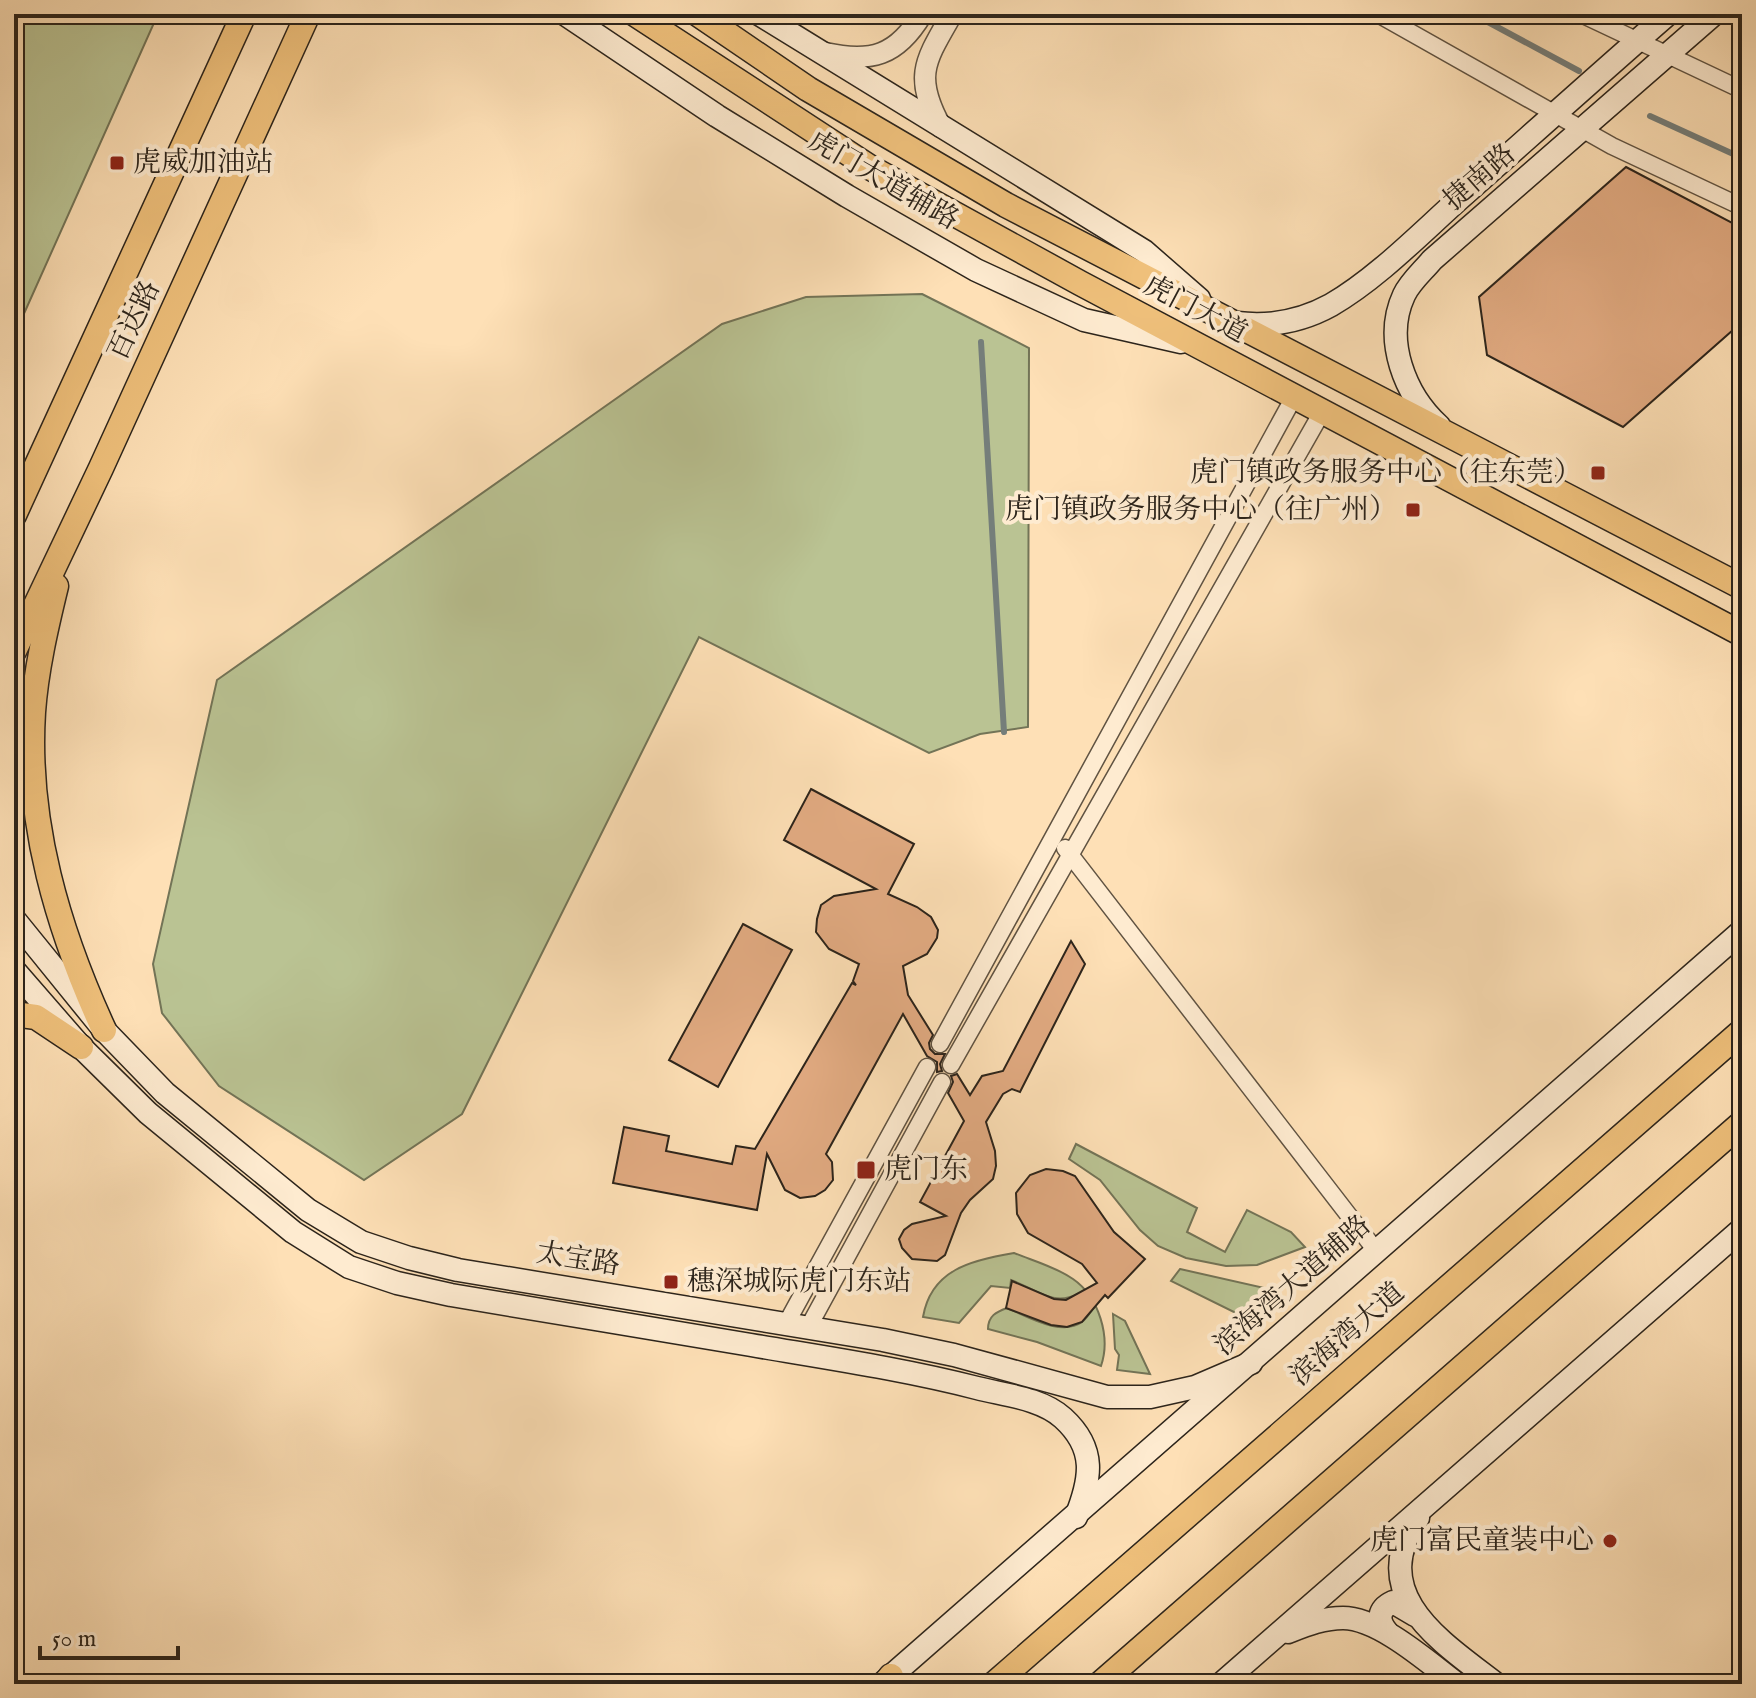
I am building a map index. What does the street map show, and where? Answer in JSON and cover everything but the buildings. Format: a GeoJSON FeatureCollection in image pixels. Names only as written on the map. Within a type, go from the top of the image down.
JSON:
{"type":"FeatureCollection","features":[{"type":"Feature","properties":{"kind":"main road","name":"百达路"},"geometry":{"type":"LineString","coordinates":[[15,511],[244,14]]}},
{"type":"Feature","properties":{"kind":"main road","name":"百达路"},"geometry":{"type":"LineString","coordinates":[[14,651],[308,14]]}},
{"type":"Feature","properties":{"kind":"main road"},"geometry":{"type":"LineString","coordinates":[[296,41],[321,14]]}},
{"type":"Feature","properties":{"kind":"main road","name":"虎门大道辅路"},"geometry":{"type":"LineString","coordinates":[[565,14],[717,116],[976,270],[1084,320],[1196,345]]}},
{"type":"Feature","properties":{"kind":"main road","name":"虎门大道"},"geometry":{"type":"LineString","coordinates":[[635,14],[871,168],[1196,345],[1742,634]]}},
{"type":"Feature","properties":{"kind":"main road","name":"虎门大道"},"geometry":{"type":"LineString","coordinates":[[698,14],[808,89],[1006,205],[1742,587]]}},
{"type":"Feature","properties":{"kind":"main road"},"geometry":{"type":"LineString","coordinates":[[759,14],[1144,251],[1224,318]]}},
{"type":"Feature","properties":{"kind":"main road","name":"捷南路"},"geometry":{"type":"LineString","coordinates":[[1224,318],[1264,326],[1293,320],[1330,305],[1414,240],[1668,14]]}},
{"type":"Feature","properties":{"kind":"main road","name":"捷南路"},"geometry":{"type":"LineString","coordinates":[[1443,430],[1421,410],[1408,384],[1398,351],[1396,319],[1405,292],[1432,260],[1714,14]]}},
{"type":"Feature","properties":{"kind":"main road"},"geometry":{"type":"LineString","coordinates":[[67,540],[42,650],[33,711],[33,779],[42,847],[55,903],[78,973],[104,1030]]}},
{"type":"Feature","properties":{"kind":"main road","name":"太宝路"},"geometry":{"type":"LineString","coordinates":[[14,919],[104,1030],[165,1093],[308,1210],[361,1242],[458,1270],[954,1355],[1107,1397],[1150,1397],[1195,1387],[1251,1363]]}},
{"type":"Feature","properties":{"kind":"main road","name":"滨海湾大道辅路"},"geometry":{"type":"LineString","coordinates":[[886,1681],[1742,931]]}},
{"type":"Feature","properties":{"kind":"main road","name":"太宝路"},"geometry":{"type":"LineString","coordinates":[[14,970],[81,1047],[148,1113],[293,1232],[349,1267],[397,1283],[451,1295],[874,1366],[945,1380],[1041,1405],[1062,1417],[1076,1434],[1088,1457],[1088,1487],[1076,1517]]}},
{"type":"Feature","properties":{"kind":"main road"},"geometry":{"type":"LineString","coordinates":[[14,1014],[36,1017],[81,1047]]}},
{"type":"Feature","properties":{"kind":"main road","name":"滨海湾大道"},"geometry":{"type":"LineString","coordinates":[[994,1684],[1742,1031]]}},
{"type":"Feature","properties":{"kind":"main road"},"geometry":{"type":"LineString","coordinates":[[1100,1684],[1742,1123]]}},
{"type":"Feature","properties":{"kind":"main road"},"geometry":{"type":"LineString","coordinates":[[1221,1684],[1742,1229]]}},
{"type":"Feature","properties":{"kind":"main road"},"geometry":{"type":"LineString","coordinates":[[1415,1615],[1401,1589],[1400,1568],[1408,1532],[1430,1501]]}},
{"type":"Feature","properties":{"kind":"main road"},"geometry":{"type":"LineString","coordinates":[[1457,1684],[1387,1632],[1380,1624],[1379,1615],[1384,1606],[1393,1602],[1415,1615],[1441,1642],[1496,1684]]}},
{"type":"Feature","properties":{"kind":"main road"},"geometry":{"type":"LineString","coordinates":[[1276,1636],[1320,1620],[1347,1618],[1387,1632]]}},
{"type":"Feature","properties":{"kind":"street"},"geometry":{"type":"LineString","coordinates":[[815,51],[847,58],[870,57],[890,51],[910,35],[922,14]]}},
{"type":"Feature","properties":{"kind":"street"},"geometry":{"type":"LineString","coordinates":[[941,127],[928,103],[923,80],[930,51],[952,14]]}},
{"type":"Feature","properties":{"kind":"street"},"geometry":{"type":"LineString","coordinates":[[1378,14],[1612,146],[1742,207]]}},
{"type":"Feature","properties":{"kind":"street"},"geometry":{"type":"LineString","coordinates":[[1581,14],[1742,90]]}},
{"type":"Feature","properties":{"kind":"street"},"geometry":{"type":"LineString","coordinates":[[940,1044],[1294,397]]}},
{"type":"Feature","properties":{"kind":"street"},"geometry":{"type":"LineString","coordinates":[[951,1065],[1322,412]]}},
{"type":"Feature","properties":{"kind":"street"},"geometry":{"type":"LineString","coordinates":[[1055,836],[1377,1252]]}},
{"type":"Feature","properties":{"kind":"street"},"geometry":{"type":"LineString","coordinates":[[786,1324],[927,1067]]}},
{"type":"Feature","properties":{"kind":"street"},"geometry":{"type":"LineString","coordinates":[[808,1328],[942,1082]]}},
{"type":"Feature","properties":{"kind":"green space"},"geometry":{"type":"Polygon","coordinates":[[[14,14],[158,14],[14,336],[14,14]]]}},
{"type":"Feature","properties":{"kind":"green space"},"geometry":{"type":"Polygon","coordinates":[[[922,294],[1029,348],[1028,727],[980,734],[929,753],[699,637],[462,1114],[364,1180],[219,1086],[162,1013],[153,964],[217,680],[722,324],[806,297],[922,294]]]}},
{"type":"Feature","properties":{"kind":"green space"},"geometry":{"type":"Polygon","coordinates":[[[1076,1144],[1197,1208],[1187,1232],[1225,1252],[1247,1210],[1291,1232],[1305,1247],[1257,1265],[1226,1266],[1186,1258],[1158,1246],[1140,1230],[1100,1180],[1069,1159],[1076,1144]]]}},
{"type":"Feature","properties":{"kind":"green space"},"geometry":{"type":"Polygon","coordinates":[[[1014,1253],[1066,1275],[1090,1296],[1096,1307],[1103,1330],[1101,1366],[1037,1342],[988,1329],[993,1315],[1007,1308],[1044,1324],[1074,1326],[1084,1320],[1095,1306],[1078,1294],[1069,1298],[1052,1298],[1011,1280],[1010,1288],[991,1286],[959,1323],[923,1317],[927,1301],[935,1288],[955,1270],[983,1259],[1014,1253]]]}},
{"type":"Feature","properties":{"kind":"green space"},"geometry":{"type":"Polygon","coordinates":[[[1180,1269],[1273,1290],[1244,1317],[1171,1281],[1180,1269]]]}},
{"type":"Feature","properties":{"kind":"green space"},"geometry":{"type":"Polygon","coordinates":[[[1113,1314],[1125,1321],[1150,1374],[1117,1370],[1119,1355],[1115,1349],[1113,1314]]]}},
{"type":"Feature","properties":{"kind":"waterway"},"geometry":{"type":"LineString","coordinates":[[1473,14],[1579,71]]}},
{"type":"Feature","properties":{"kind":"waterway"},"geometry":{"type":"LineString","coordinates":[[1650,116],[1742,158]]}},
{"type":"Feature","properties":{"kind":"waterway"},"geometry":{"type":"LineString","coordinates":[[981,342],[1004,732]]}},
{"type":"Feature","properties":{"kind":"place","name":"虎威加油站"},"geometry":{"type":"Point","coordinates":[117,163]}},
{"type":"Feature","properties":{"kind":"place","name":"虎门镇政务服务中心（往东莞）"},"geometry":{"type":"Point","coordinates":[1598,473]}},
{"type":"Feature","properties":{"kind":"place","name":"虎门镇政务服务中心（往广州）"},"geometry":{"type":"Point","coordinates":[1413,510]}},
{"type":"Feature","properties":{"kind":"place","name":"虎门东"},"geometry":{"type":"Point","coordinates":[866,1170]}},
{"type":"Feature","properties":{"kind":"place","name":"穗深城际虎门东站"},"geometry":{"type":"Point","coordinates":[671,1282]}},
{"type":"Feature","properties":{"kind":"place","name":"虎门富民童装中心"},"geometry":{"type":"Point","coordinates":[1610,1541]}}]}
